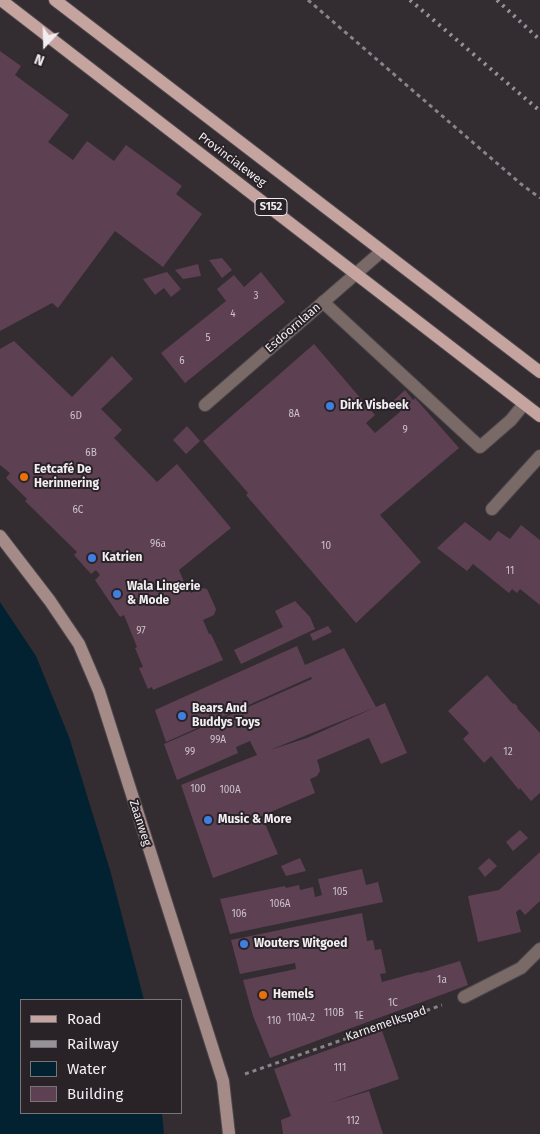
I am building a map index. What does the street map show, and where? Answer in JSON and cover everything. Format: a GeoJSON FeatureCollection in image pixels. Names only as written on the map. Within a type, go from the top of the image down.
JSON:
{"type":"FeatureCollection","features":[{"type":"Feature","properties":{"kind":"main road","name":"Provincialeweg"},"geometry":{"type":"LineString","coordinates":[[1,0],[540,416]]}},
{"type":"Feature","properties":{"kind":"main road","name":"Provincialeweg"},"geometry":{"type":"LineString","coordinates":[[55,0],[540,372]]}},
{"type":"Feature","properties":{"kind":"street","name":"Esdoornlaan"},"geometry":{"type":"LineString","coordinates":[[205,405],[382,251]]}},
{"type":"Feature","properties":{"kind":"street"},"geometry":{"type":"LineString","coordinates":[[323,302],[480,446],[511,420],[524,404]]}},
{"type":"Feature","properties":{"kind":"street"},"geometry":{"type":"LineString","coordinates":[[492,509],[540,456]]}},
{"type":"Feature","properties":{"kind":"street","name":"Zaanweg"},"geometry":{"type":"LineString","coordinates":[[0,536],[50,601],[79,644],[99,691],[223,1081],[229,1134]]}},
{"type":"Feature","properties":{"kind":"street"},"geometry":{"type":"LineString","coordinates":[[464,997],[521,968],[540,949]]}},
{"type":"Feature","properties":{"kind":"path"},"geometry":{"type":"LineString","coordinates":[[308,0],[521,184],[540,198]]}},
{"type":"Feature","properties":{"kind":"path","name":"Karnemelkspad"},"geometry":{"type":"LineString","coordinates":[[223,1081],[464,997]]}},
{"type":"Feature","properties":{"kind":"water"},"geometry":{"type":"Polygon","coordinates":[[[0,602],[36,656],[69,737],[110,870],[144,999],[20,999],[20,1114],[162,1114],[164,1134],[0,1134],[0,602]]]}},
{"type":"Feature","properties":{"kind":"building"},"geometry":{"type":"Polygon","coordinates":[[[0,51],[21,66],[15,75],[69,115],[48,142],[73,160],[87,141],[114,161],[126,145],[182,186],[176,194],[202,214],[163,267],[115,231],[58,308],[52,303],[0,331],[0,51]]]}},
{"type":"Feature","properties":{"kind":"building"},"geometry":{"type":"Polygon","coordinates":[[[222,258],[232,270],[222,278],[209,260],[222,258]]]}},
{"type":"Feature","properties":{"kind":"building"},"geometry":{"type":"Polygon","coordinates":[[[198,264],[201,276],[183,279],[175,270],[198,264]]]}},
{"type":"Feature","properties":{"kind":"building"},"geometry":{"type":"Polygon","coordinates":[[[167,272],[181,289],[171,297],[164,288],[155,295],[143,279],[167,272]]]}},
{"type":"Feature","properties":{"kind":"building"},"geometry":{"type":"Polygon","coordinates":[[[261,272],[285,302],[185,383],[161,353],[226,301],[217,289],[234,275],[244,287],[261,272]]]}},
{"type":"Feature","properties":{"kind":"building"},"geometry":{"type":"Polygon","coordinates":[[[14,341],[72,397],[112,356],[133,379],[101,409],[122,430],[114,438],[157,482],[177,464],[231,528],[179,570],[188,591],[190,590],[191,593],[202,588],[207,589],[216,609],[214,615],[203,620],[223,660],[153,690],[152,687],[148,689],[139,668],[143,667],[135,648],[137,647],[124,615],[120,617],[95,580],[100,575],[96,570],[91,574],[74,555],[77,552],[25,501],[27,499],[6,478],[10,473],[0,465],[0,349],[14,341]]]}},
{"type":"Feature","properties":{"kind":"building"},"geometry":{"type":"Polygon","coordinates":[[[314,344],[375,415],[366,423],[375,433],[401,411],[393,401],[405,390],[413,400],[415,398],[459,448],[380,515],[421,562],[356,623],[246,495],[248,493],[203,441],[314,344]]]}},
{"type":"Feature","properties":{"kind":"building"},"geometry":{"type":"Polygon","coordinates":[[[187,426],[200,441],[186,454],[173,440],[187,426]]]}},
{"type":"Feature","properties":{"kind":"building"},"geometry":{"type":"Polygon","coordinates":[[[465,522],[490,541],[498,531],[510,539],[521,525],[540,540],[540,605],[520,589],[517,593],[512,589],[509,593],[473,564],[467,571],[437,548],[465,522]]]}},
{"type":"Feature","properties":{"kind":"building"},"geometry":{"type":"Polygon","coordinates":[[[295,601],[310,617],[315,629],[241,664],[234,650],[283,627],[275,611],[295,601]]]}},
{"type":"Feature","properties":{"kind":"building"},"geometry":{"type":"Polygon","coordinates":[[[328,626],[332,632],[313,641],[310,634],[328,626]]]}},
{"type":"Feature","properties":{"kind":"building"},"geometry":{"type":"Polygon","coordinates":[[[297,646],[305,665],[344,648],[376,707],[270,750],[307,738],[385,703],[407,753],[381,764],[369,738],[317,760],[320,771],[317,776],[310,779],[315,793],[238,826],[262,817],[278,854],[213,878],[181,785],[257,755],[250,741],[236,747],[238,753],[177,780],[164,744],[312,679],[311,677],[166,742],[155,710],[297,646]]]}},
{"type":"Feature","properties":{"kind":"building"},"geometry":{"type":"Polygon","coordinates":[[[487,675],[540,733],[540,793],[531,801],[520,788],[519,790],[491,756],[484,763],[463,739],[469,733],[448,711],[487,675]]]}},
{"type":"Feature","properties":{"kind":"building"},"geometry":{"type":"Polygon","coordinates":[[[520,830],[528,838],[513,851],[506,842],[520,830]]]}},
{"type":"Feature","properties":{"kind":"building"},"geometry":{"type":"Polygon","coordinates":[[[540,852],[540,901],[525,915],[520,909],[516,912],[521,932],[478,942],[468,896],[499,890],[540,852]]]}},
{"type":"Feature","properties":{"kind":"building"},"geometry":{"type":"Polygon","coordinates":[[[300,858],[306,871],[286,876],[281,866],[300,858]]]}},
{"type":"Feature","properties":{"kind":"building"},"geometry":{"type":"Polygon","coordinates":[[[489,858],[497,866],[485,877],[478,868],[489,858]]]}},
{"type":"Feature","properties":{"kind":"building"},"geometry":{"type":"Polygon","coordinates":[[[362,869],[366,885],[378,882],[383,902],[230,934],[220,899],[299,885],[300,890],[313,887],[315,897],[322,895],[318,879],[362,869]]]}},
{"type":"Feature","properties":{"kind":"building"},"geometry":{"type":"Polygon","coordinates":[[[362,913],[367,941],[373,940],[375,950],[381,949],[386,973],[380,974],[382,982],[460,961],[468,985],[270,1058],[253,1016],[243,980],[296,969],[295,963],[240,974],[231,940],[362,913]]]}},
{"type":"Feature","properties":{"kind":"building"},"geometry":{"type":"Polygon","coordinates":[[[382,1031],[399,1079],[330,1103],[369,1091],[383,1134],[283,1134],[281,1120],[291,1116],[274,1069],[382,1031]]]}},
{"type":"Feature","properties":{"kind":"railway"},"geometry":{"type":"LineString","coordinates":[[410,0],[540,111]]}},
{"type":"Feature","properties":{"kind":"railway"},"geometry":{"type":"LineString","coordinates":[[497,0],[540,40]]}},
{"type":"Feature","properties":{"kind":"place","name":"Dirk Visbeek"},"geometry":{"type":"Point","coordinates":[330,406]}},
{"type":"Feature","properties":{"kind":"place","name":"Eetcafé De Herinnering"},"geometry":{"type":"Point","coordinates":[24,477]}},
{"type":"Feature","properties":{"kind":"place","name":"Katrien"},"geometry":{"type":"Point","coordinates":[92,558]}},
{"type":"Feature","properties":{"kind":"place","name":"Wala Lingerie & Mode"},"geometry":{"type":"Point","coordinates":[117,594]}},
{"type":"Feature","properties":{"kind":"place","name":"Bears And Buddys Toys"},"geometry":{"type":"Point","coordinates":[182,716]}},
{"type":"Feature","properties":{"kind":"place","name":"Music & More"},"geometry":{"type":"Point","coordinates":[208,820]}},
{"type":"Feature","properties":{"kind":"place","name":"Wouters Witgoed"},"geometry":{"type":"Point","coordinates":[244,944]}},
{"type":"Feature","properties":{"kind":"place","name":"Hemels"},"geometry":{"type":"Point","coordinates":[263,995]}}]}
